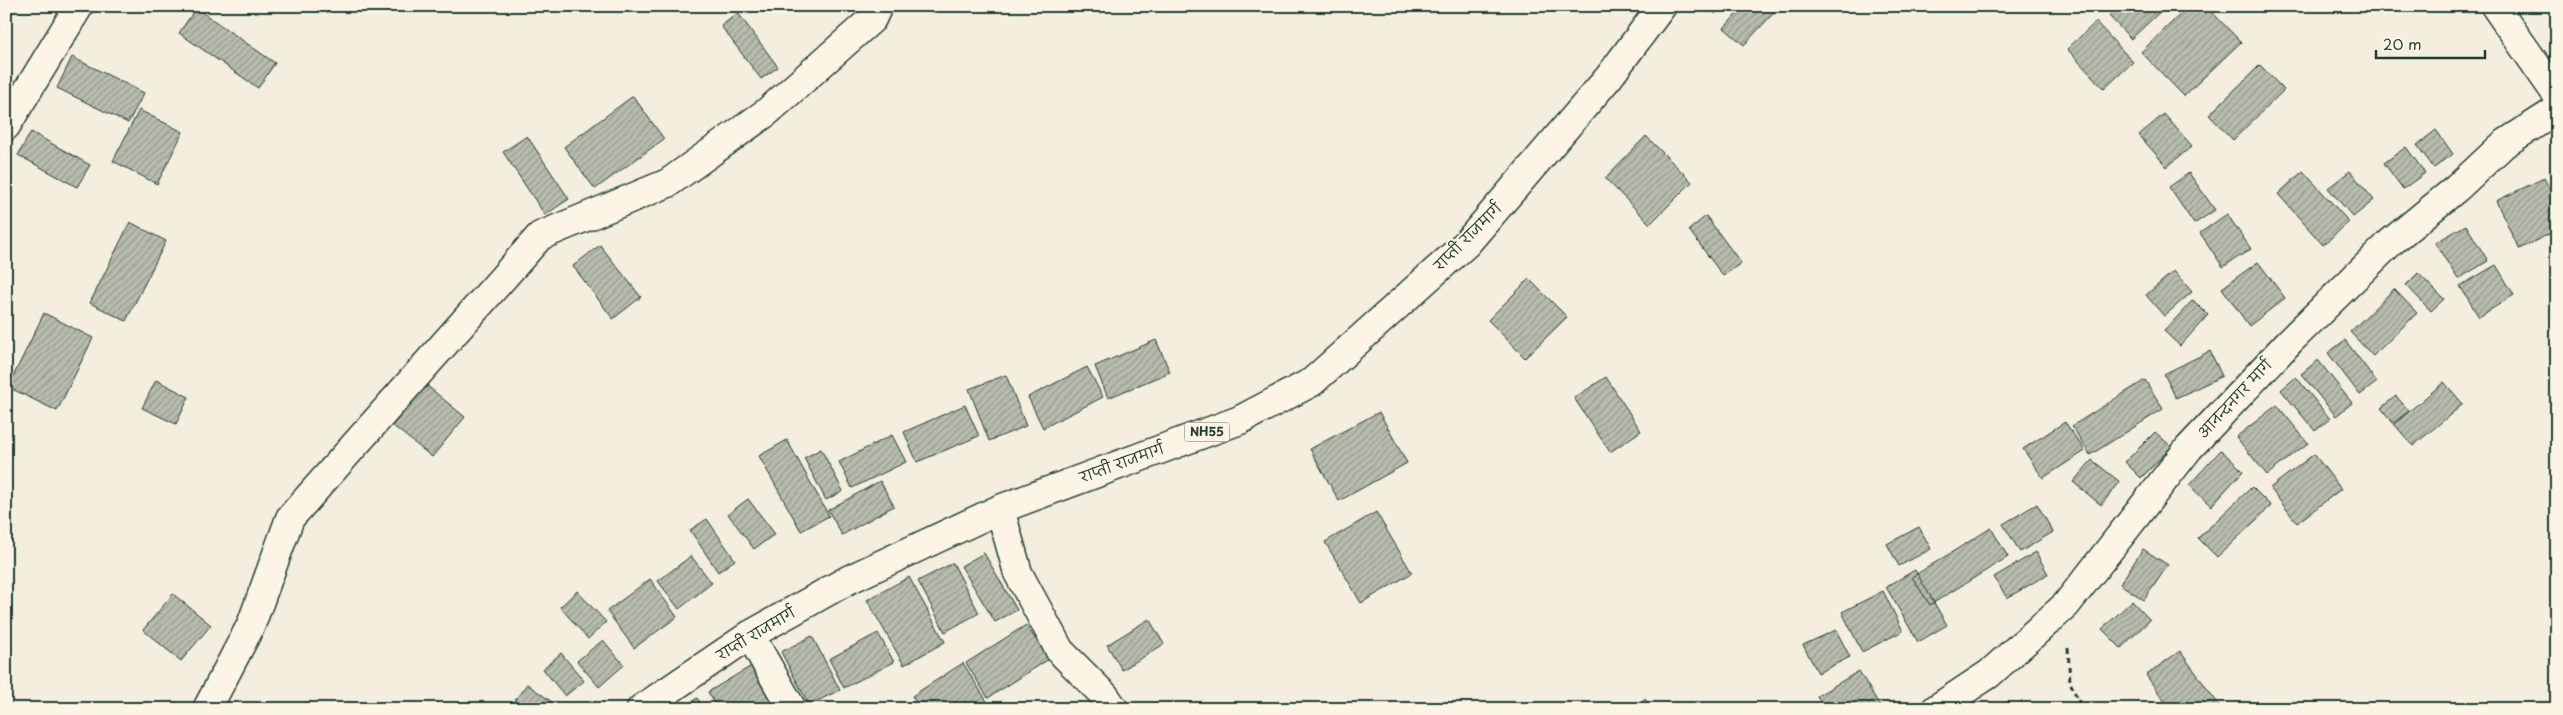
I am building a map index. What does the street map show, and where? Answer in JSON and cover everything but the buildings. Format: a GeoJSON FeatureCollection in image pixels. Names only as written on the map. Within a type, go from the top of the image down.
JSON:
{"type":"FeatureCollection","features":[{"type":"Feature","properties":{"kind":"street"},"geometry":{"type":"LineString","coordinates":[[6,126],[79,6]]}},
{"type":"Feature","properties":{"kind":"street"},"geometry":{"type":"LineString","coordinates":[[207,709],[251,625],[290,518],[540,236],[668,183],[767,112],[872,19],[878,6]]}},
{"type":"Feature","properties":{"kind":"street","name":"राप्ती राजमार्ग"},"geometry":{"type":"LineString","coordinates":[[641,709],[750,635],[848,580],[1000,509],[1240,420],[1312,382],[1467,243],[1603,84],[1662,6]]}},
{"type":"Feature","properties":{"kind":"street"},"geometry":{"type":"LineString","coordinates":[[2495,6],[2557,94]]}},
{"type":"Feature","properties":{"kind":"street","name":"आनन्दनगर मार्ग"},"geometry":{"type":"LineString","coordinates":[[1936,709],[1989,674],[2066,605],[2189,448],[2290,341],[2391,242],[2457,188],[2504,144],[2557,110]]}},
{"type":"Feature","properties":{"kind":"street"},"geometry":{"type":"LineString","coordinates":[[1000,509],[1018,574],[1060,652],[1105,696],[1114,709]]}},
{"type":"Feature","properties":{"kind":"street"},"geometry":{"type":"LineString","coordinates":[[750,635],[792,709]]}},
{"type":"Feature","properties":{"kind":"path"},"geometry":{"type":"LineString","coordinates":[[2066,605],[2070,682],[2082,709]]}}]}
